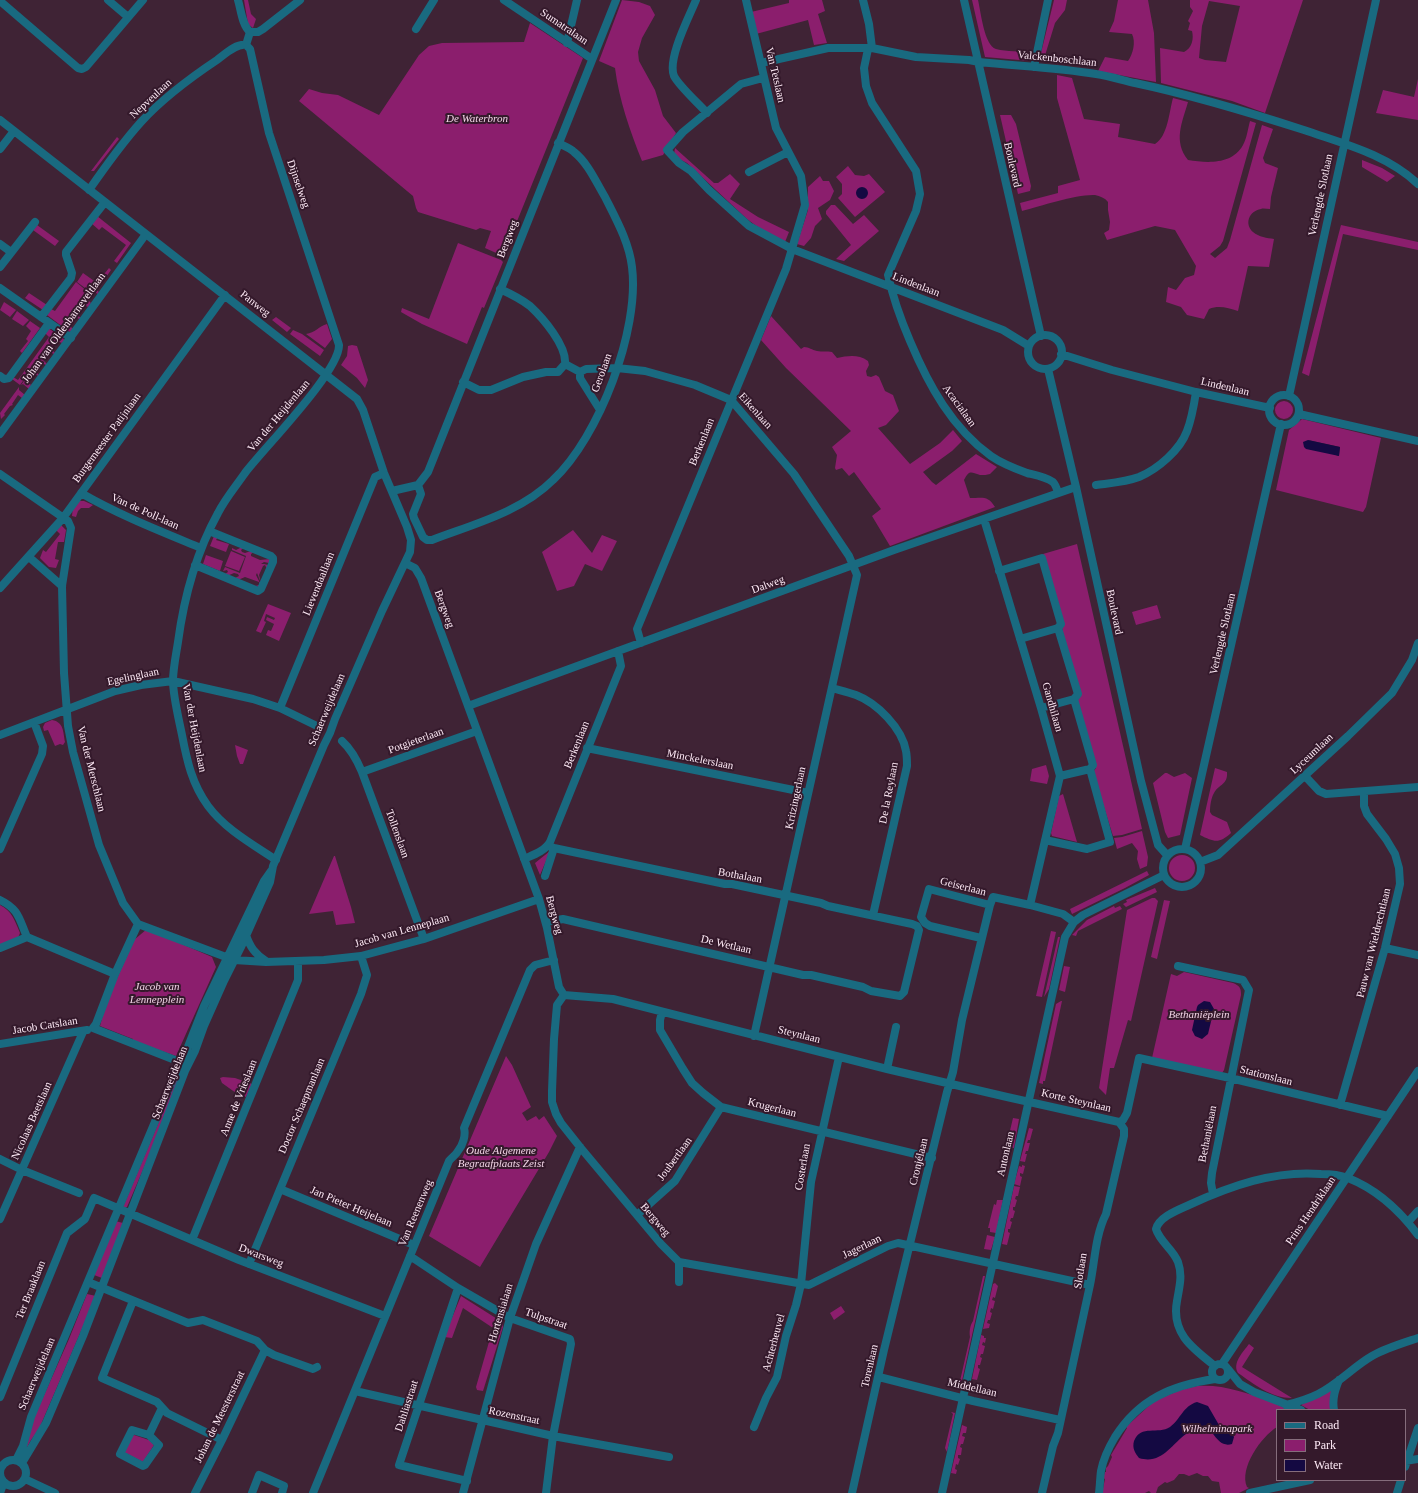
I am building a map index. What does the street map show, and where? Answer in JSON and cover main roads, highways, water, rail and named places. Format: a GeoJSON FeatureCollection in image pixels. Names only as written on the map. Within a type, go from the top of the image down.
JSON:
{"type":"FeatureCollection","features":[{"type":"Feature","properties":{"kind":"water"},"geometry":{"type":"Polygon","coordinates":[[[860,187],[864,187],[868,193],[864,199],[860,199],[856,195],[856,191],[860,187]]]}},
{"type":"Feature","properties":{"kind":"water"},"geometry":{"type":"Polygon","coordinates":[[[1308,440],[1340,447],[1339,456],[1306,449],[1303,442],[1308,440]]]}},
{"type":"Feature","properties":{"kind":"water"},"geometry":{"type":"Polygon","coordinates":[[[1204,1001],[1210,1002],[1214,1009],[1208,1034],[1202,1039],[1195,1036],[1192,1030],[1197,1007],[1204,1001]]]}},
{"type":"Feature","properties":{"kind":"water"},"geometry":{"type":"Polygon","coordinates":[[[1197,1402],[1208,1406],[1219,1425],[1232,1433],[1234,1437],[1232,1444],[1226,1445],[1222,1443],[1208,1429],[1200,1427],[1186,1434],[1160,1456],[1154,1459],[1139,1458],[1133,1446],[1137,1436],[1145,1431],[1160,1430],[1170,1427],[1188,1407],[1197,1402]]]}},
{"type":"Feature","properties":{"kind":"park label","name":"De Waterbron"},"geometry":{"type":"Point","coordinates":[477,119]}},
{"type":"Feature","properties":{"kind":"park label","name":"Jacob van Lennepplein"},"geometry":{"type":"Point","coordinates":[157,993]}},
{"type":"Feature","properties":{"kind":"park label","name":"Bethaniëplein"},"geometry":{"type":"Point","coordinates":[1199,1015]}},
{"type":"Feature","properties":{"kind":"park label","name":"Oude Algemene Begraafplaats Zeist"},"geometry":{"type":"Point","coordinates":[501,1157]}},
{"type":"Feature","properties":{"kind":"park label","name":"Wilhelminapark"},"geometry":{"type":"Point","coordinates":[1217,1429]}}]}
